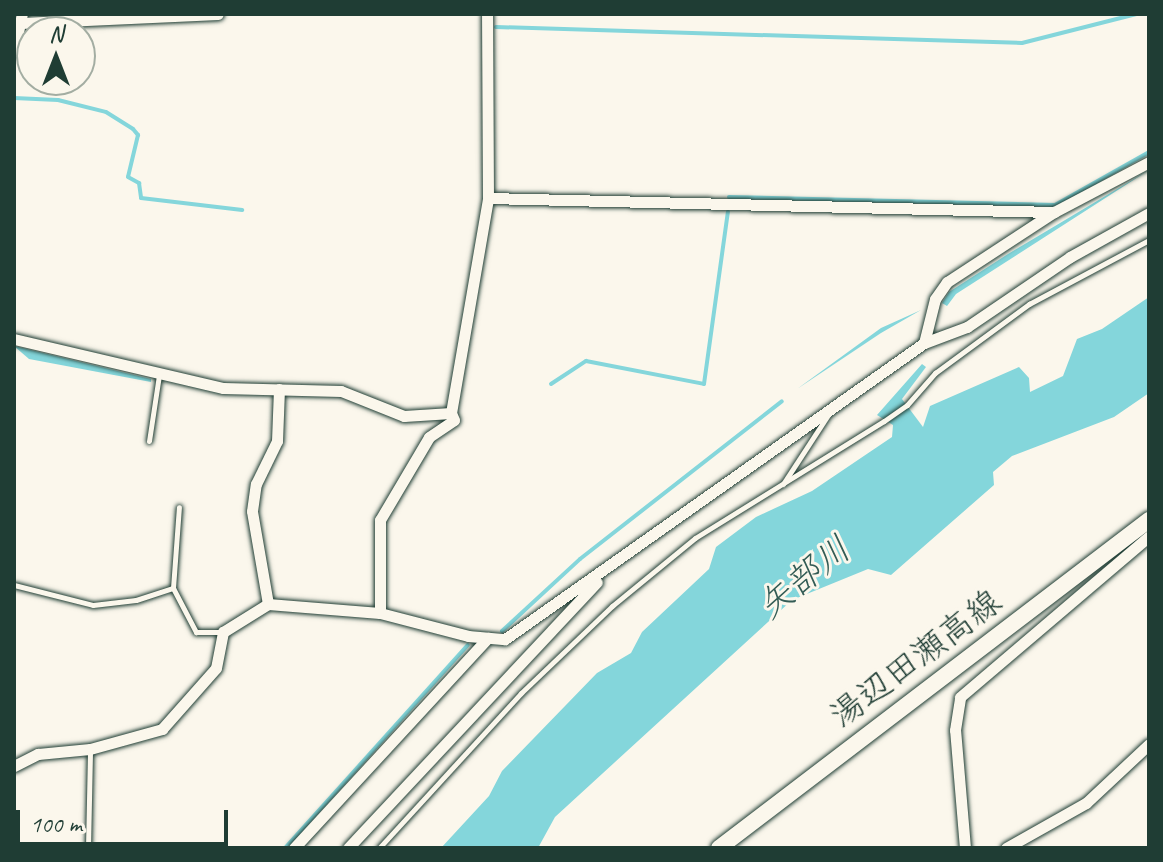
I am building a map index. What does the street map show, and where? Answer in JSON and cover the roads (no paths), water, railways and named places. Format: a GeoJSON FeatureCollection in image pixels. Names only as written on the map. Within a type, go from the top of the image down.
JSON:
{"type":"FeatureCollection","features":[{"type":"Feature","properties":{"kind":"main road","name":"湯辺田瀬高線"},"geometry":{"type":"LineString","coordinates":[[719,848],[1149,520]]}},
{"type":"Feature","properties":{"kind":"street"},"geometry":{"type":"LineString","coordinates":[[96,16],[218,14]]}},
{"type":"Feature","properties":{"kind":"street"},"geometry":{"type":"LineString","coordinates":[[380,613],[380,520],[429,437],[454,420],[451,413],[488,198],[487,14]]}},
{"type":"Feature","properties":{"kind":"street"},"geometry":{"type":"LineString","coordinates":[[924,343],[935,299],[947,282],[1054,212],[1149,162]]}},
{"type":"Feature","properties":{"kind":"street"},"geometry":{"type":"LineString","coordinates":[[488,198],[1054,212]]}},
{"type":"Feature","properties":{"kind":"street"},"geometry":{"type":"LineString","coordinates":[[14,766],[38,754],[90,749],[162,729],[216,668],[223,632],[268,604],[380,613],[488,638],[505,639],[605,573],[835,404],[924,343],[967,327],[1070,257],[1149,213]]}},
{"type":"Feature","properties":{"kind":"street"},"geometry":{"type":"LineString","coordinates":[[14,339],[223,388],[341,391],[404,416],[451,413]]}},
{"type":"Feature","properties":{"kind":"street"},"geometry":{"type":"LineString","coordinates":[[268,604],[252,511],[256,484],[277,441],[279,389]]}},
{"type":"Feature","properties":{"kind":"street"},"geometry":{"type":"LineString","coordinates":[[965,848],[955,730],[960,697],[1149,536]]}},
{"type":"Feature","properties":{"kind":"street"},"geometry":{"type":"LineString","coordinates":[[348,848],[605,573]]}},
{"type":"Feature","properties":{"kind":"street"},"geometry":{"type":"LineString","coordinates":[[294,848],[488,638]]}},
{"type":"Feature","properties":{"kind":"street"},"geometry":{"type":"LineString","coordinates":[[1006,848],[1086,803],[1149,744]]}},
{"type":"Feature","properties":{"kind":"lane"},"geometry":{"type":"LineString","coordinates":[[379,848],[521,693],[612,606],[695,538],[745,503],[783,484],[907,405],[935,373],[1029,304],[1149,240]]}},
{"type":"Feature","properties":{"kind":"lane"},"geometry":{"type":"LineString","coordinates":[[149,441],[159,374]]}},
{"type":"Feature","properties":{"kind":"lane"},"geometry":{"type":"LineString","coordinates":[[783,484],[835,404]]}},
{"type":"Feature","properties":{"kind":"lane"},"geometry":{"type":"LineString","coordinates":[[179,507],[173,588],[196,632],[223,632]]}},
{"type":"Feature","properties":{"kind":"lane"},"geometry":{"type":"LineString","coordinates":[[14,585],[93,605],[136,600],[173,588]]}},
{"type":"Feature","properties":{"kind":"lane"},"geometry":{"type":"LineString","coordinates":[[88,848],[90,749]]}},
{"type":"Feature","properties":{"kind":"water"},"geometry":{"type":"Polygon","coordinates":[[[1149,170],[956,294],[947,306],[942,303],[949,292],[1008,254],[1149,170]]]}},
{"type":"Feature","properties":{"kind":"water","name":"矢部川"},"geometry":{"type":"Polygon","coordinates":[[[1149,297],[1149,393],[1114,417],[1012,456],[993,472],[994,485],[891,575],[868,569],[792,600],[555,817],[538,848],[441,848],[489,796],[502,771],[597,673],[631,653],[642,632],[709,569],[716,547],[756,517],[812,491],[892,437],[893,425],[877,415],[922,364],[926,367],[902,399],[923,427],[930,406],[1019,367],[1029,378],[1030,392],[1063,376],[1077,339],[1102,329],[1149,297]]]}},
{"type":"Feature","properties":{"kind":"water"},"geometry":{"type":"Polygon","coordinates":[[[921,310],[881,333],[797,389],[881,328],[921,310]]]}},
{"type":"Feature","properties":{"kind":"water"},"geometry":{"type":"Polygon","coordinates":[[[14,346],[151,379],[151,382],[29,359],[14,346]]]}},
{"type":"Feature","properties":{"kind":"waterway"},"geometry":{"type":"LineString","coordinates":[[496,27],[1022,43],[1137,14]]}},
{"type":"Feature","properties":{"kind":"waterway"},"geometry":{"type":"LineString","coordinates":[[14,98],[58,100],[106,112],[133,129],[138,135],[128,177],[139,183],[141,198],[242,210]]}},
{"type":"Feature","properties":{"kind":"waterway"},"geometry":{"type":"LineString","coordinates":[[729,197],[1055,205],[1149,152]]}},
{"type":"Feature","properties":{"kind":"waterway"},"geometry":{"type":"LineString","coordinates":[[551,384],[586,361],[704,384],[728,212]]}},
{"type":"Feature","properties":{"kind":"waterway"},"geometry":{"type":"LineString","coordinates":[[502,631],[580,559],[782,401]]}},
{"type":"Feature","properties":{"kind":"waterway"},"geometry":{"type":"LineString","coordinates":[[285,848],[468,645]]}}]}
